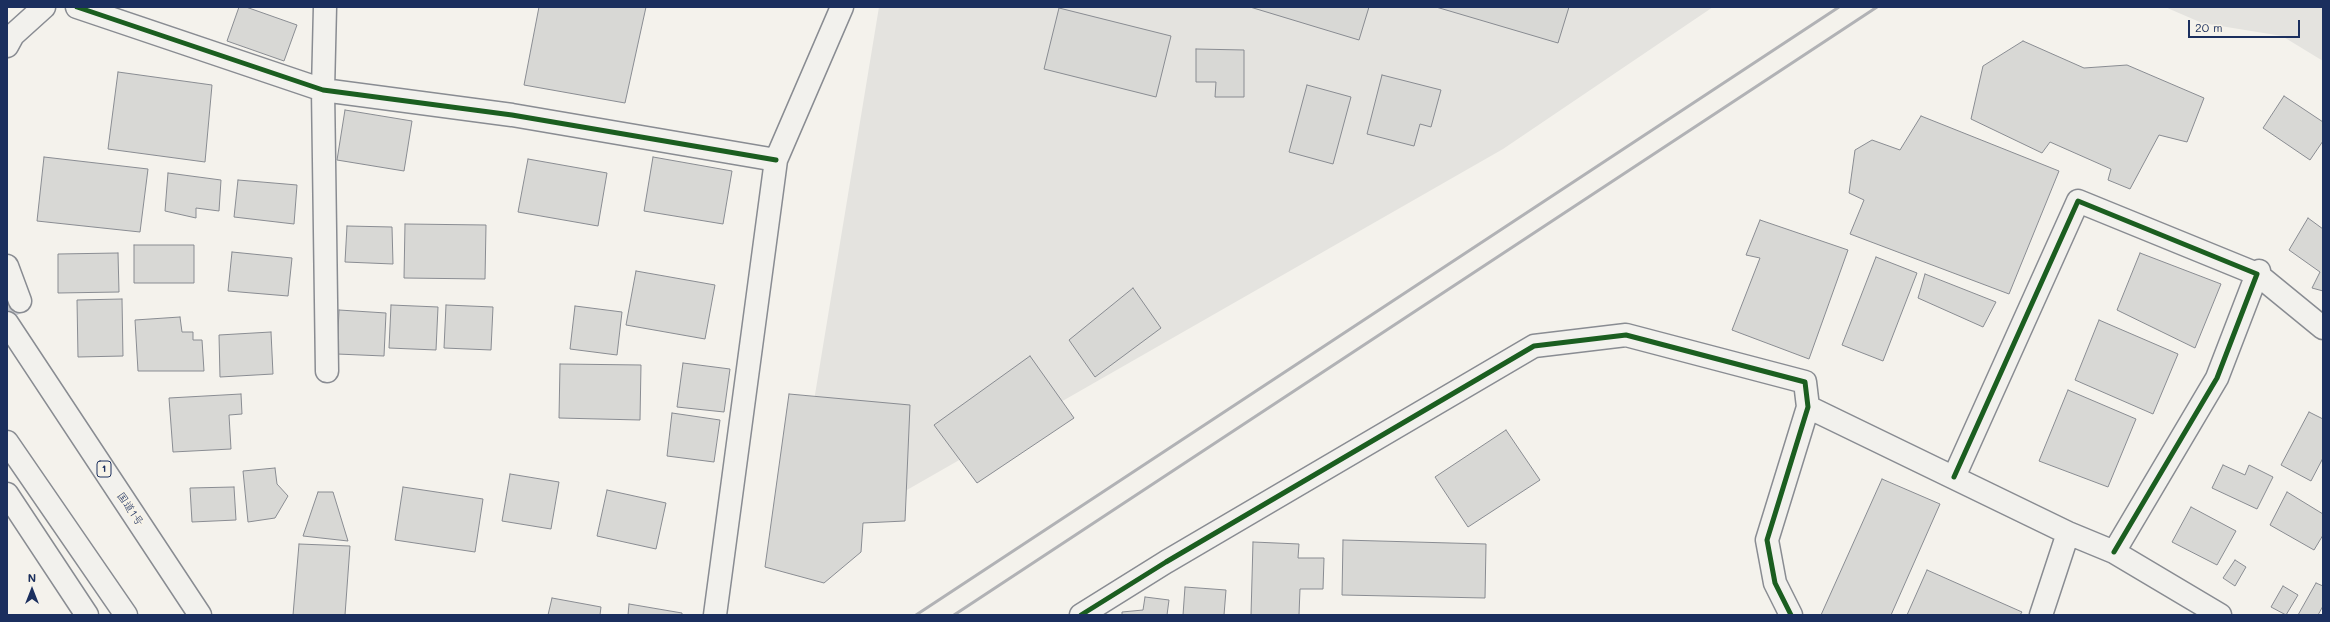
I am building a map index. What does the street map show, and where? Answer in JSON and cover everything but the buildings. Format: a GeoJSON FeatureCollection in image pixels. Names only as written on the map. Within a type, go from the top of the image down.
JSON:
{"type":"FeatureCollection","features":[{"type":"Feature","properties":{"kind":"main road"},"geometry":{"type":"LineString","coordinates":[[7,46],[13,35],[44,7]]}},
{"type":"Feature","properties":{"kind":"main road"},"geometry":{"type":"LineString","coordinates":[[77,7],[323,90],[512,115],[776,160]]}},
{"type":"Feature","properties":{"kind":"main road"},"geometry":{"type":"LineString","coordinates":[[325,7],[323,90],[327,371]]}},
{"type":"Feature","properties":{"kind":"main road"},"geometry":{"type":"LineString","coordinates":[[715,615],[776,160],[842,7]]}},
{"type":"Feature","properties":{"kind":"main road"},"geometry":{"type":"LineString","coordinates":[[1954,477],[2078,201],[2258,272],[2323,328]]}},
{"type":"Feature","properties":{"kind":"main road"},"geometry":{"type":"LineString","coordinates":[[7,266],[20,301]]}},
{"type":"Feature","properties":{"kind":"main road"},"geometry":{"type":"LineString","coordinates":[[2114,552],[2217,378],[2258,272]]}},
{"type":"Feature","properties":{"kind":"main road","name":"国道1号"},"geometry":{"type":"LineString","coordinates":[[7,323],[200,615]]}},
{"type":"Feature","properties":{"kind":"main road"},"geometry":{"type":"LineString","coordinates":[[1081,615],[1166,562],[1534,346],[1626,335],[1805,382],[1808,407],[1767,540],[1775,583],[1791,615]]}},
{"type":"Feature","properties":{"kind":"main road"},"geometry":{"type":"LineString","coordinates":[[1808,407],[2068,533],[2114,552],[2220,615]]}},
{"type":"Feature","properties":{"kind":"main road"},"geometry":{"type":"LineString","coordinates":[[7,442],[126,615]]}},
{"type":"Feature","properties":{"kind":"main road"},"geometry":{"type":"LineString","coordinates":[[7,494],[87,615]]}},
{"type":"Feature","properties":{"kind":"main road"},"geometry":{"type":"LineString","coordinates":[[2041,615],[2068,533]]}},
{"type":"Feature","properties":{"kind":"shaded area"},"geometry":{"type":"Polygon","coordinates":[[[879,7],[1713,7],[1503,149],[788,558],[879,7]]]}},
{"type":"Feature","properties":{"kind":"shaded area"},"geometry":{"type":"Polygon","coordinates":[[[2165,7],[2323,7],[2323,61],[2282,36],[2202,23],[2165,7]]]}},
{"type":"Feature","properties":{"kind":"tunnel"},"geometry":{"type":"LineString","coordinates":[[7,308],[20,301]]}},
{"type":"Feature","properties":{"kind":"railway"},"geometry":{"type":"LineString","coordinates":[[916,615],[1839,7]]}},
{"type":"Feature","properties":{"kind":"railway"},"geometry":{"type":"LineString","coordinates":[[954,615],[1877,7]]}},
{"type":"Feature","properties":{"kind":"cycle path"},"geometry":{"type":"LineString","coordinates":[[77,7],[323,90],[512,115],[776,160]]}},
{"type":"Feature","properties":{"kind":"cycle path"},"geometry":{"type":"LineString","coordinates":[[1954,477],[2078,201],[2257,274],[2217,378],[2114,552]]}},
{"type":"Feature","properties":{"kind":"cycle path"},"geometry":{"type":"LineString","coordinates":[[1081,615],[1166,562],[1534,346],[1626,335],[1805,382],[1808,407],[1767,540],[1775,583],[1791,615]]}}]}
